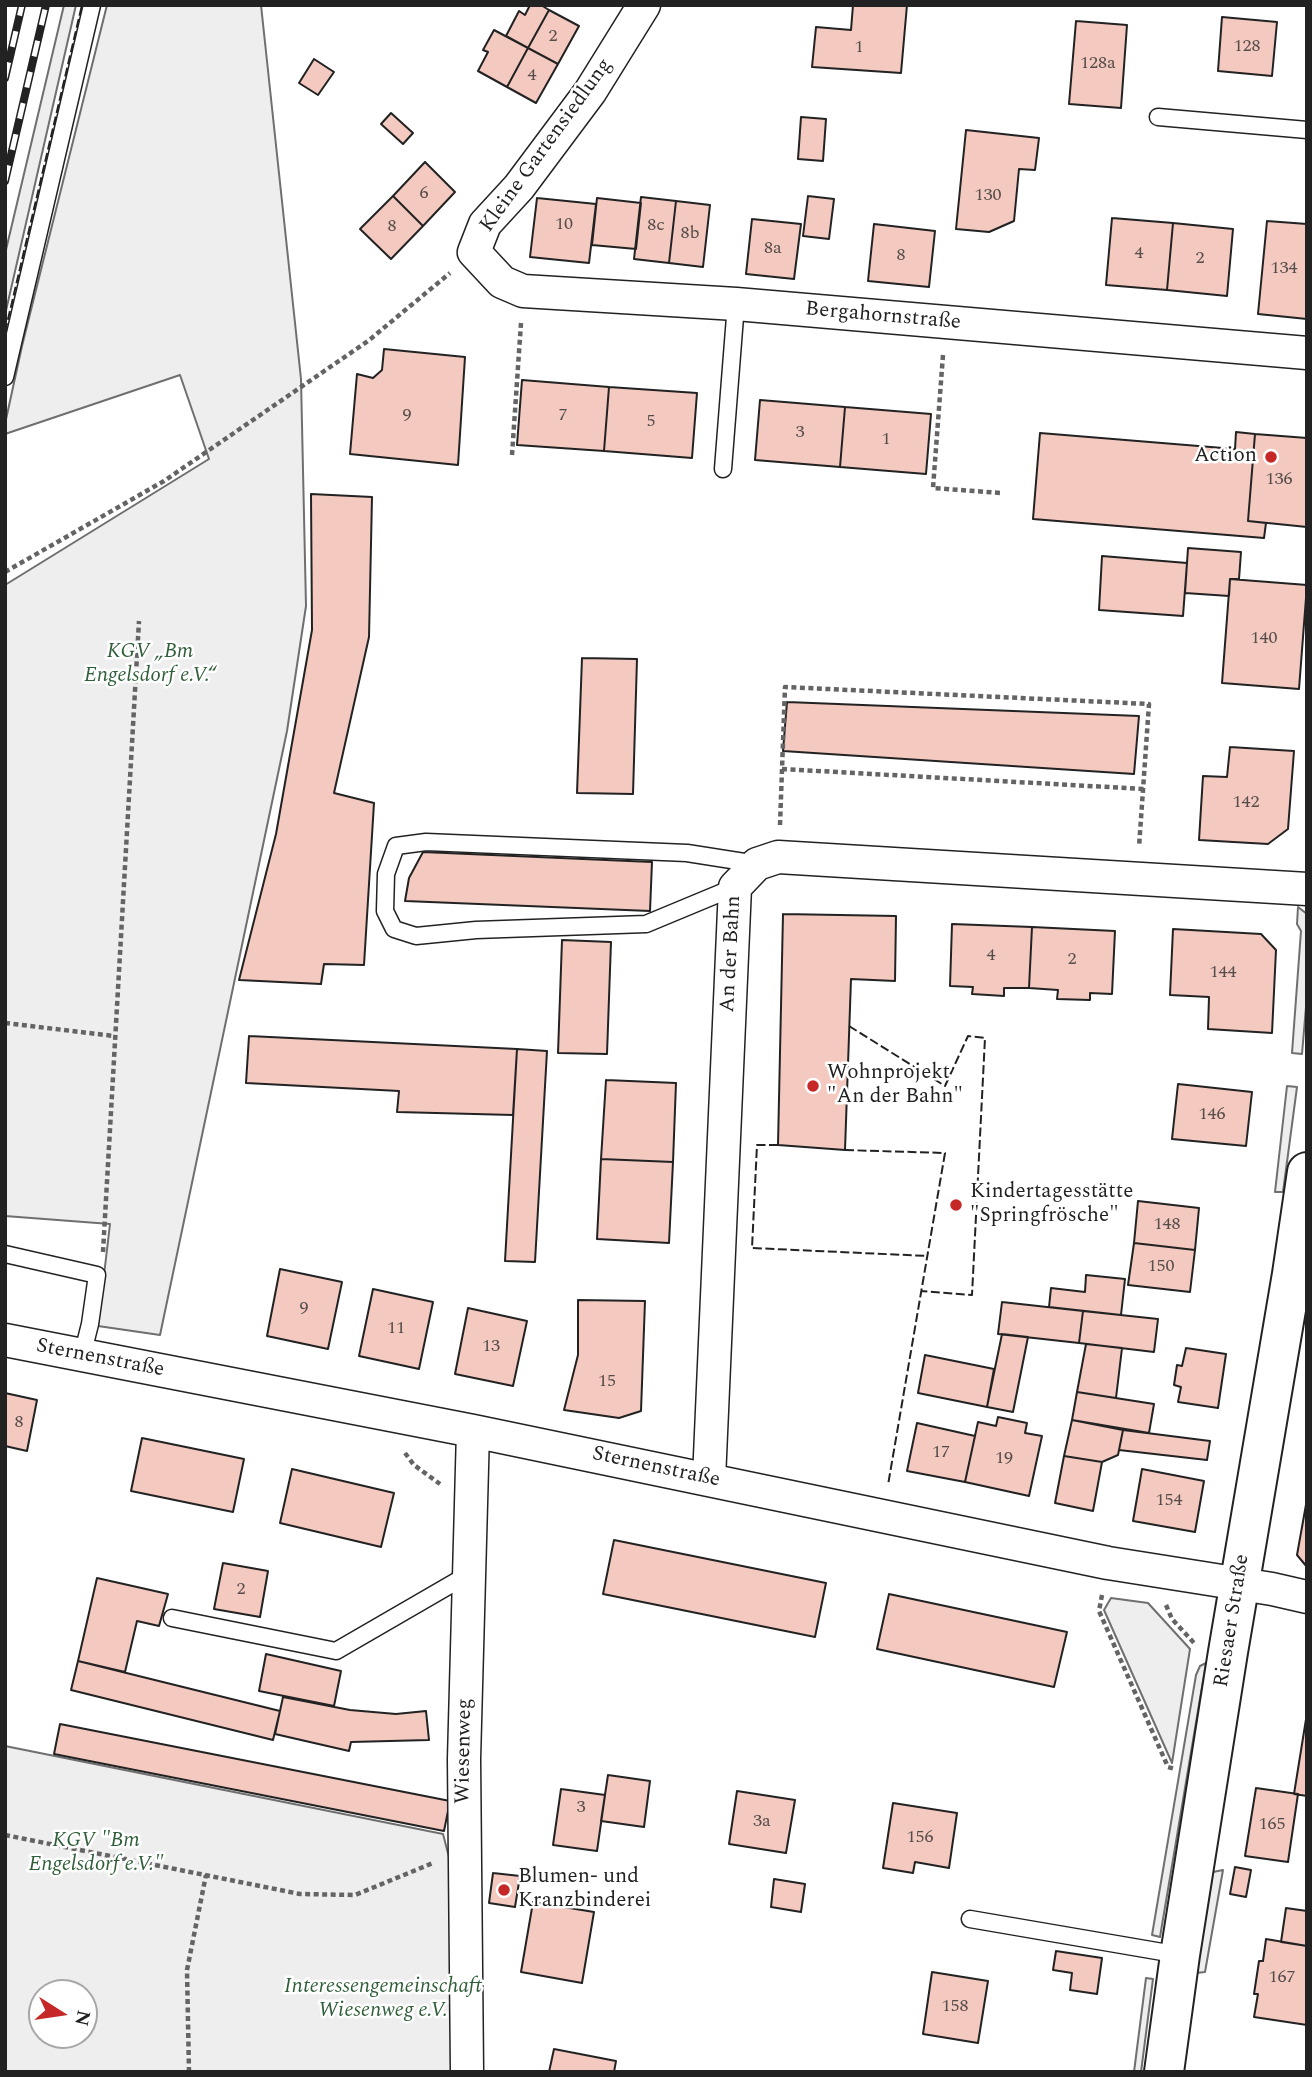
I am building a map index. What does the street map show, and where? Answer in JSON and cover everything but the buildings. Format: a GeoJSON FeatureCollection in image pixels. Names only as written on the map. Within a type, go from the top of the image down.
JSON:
{"type":"FeatureCollection","features":[{"type":"Feature","properties":{"kind":"main road","name":"Riesaer Straße"},"geometry":{"type":"LineString","coordinates":[[1164,2072],[1180,1955],[1307,1172]]}},
{"type":"Feature","properties":{"kind":"street","name":"Kleine Gartensiedlung"},"geometry":{"type":"LineString","coordinates":[[474,252],[485,223],[519,187],[590,92],[644,5]]}},
{"type":"Feature","properties":{"kind":"street","name":"Bergahornstraße"},"geometry":{"type":"LineString","coordinates":[[474,252],[502,282],[523,290],[736,304],[1307,354]]}},
{"type":"Feature","properties":{"kind":"street"},"geometry":{"type":"LineString","coordinates":[[768,861],[1307,888]]}},
{"type":"Feature","properties":{"kind":"street","name":"An der Bahn"},"geometry":{"type":"LineString","coordinates":[[709,1479],[735,887],[768,861]]}},
{"type":"Feature","properties":{"kind":"street","name":"Sternenstraße"},"geometry":{"type":"LineString","coordinates":[[5,1340],[473,1431],[1108,1563],[1240,1583],[1307,1597]]}},
{"type":"Feature","properties":{"kind":"street","name":"Wiesenweg"},"geometry":{"type":"LineString","coordinates":[[467,2072],[464,1759],[473,1431]]}},
{"type":"Feature","properties":{"kind":"lane"},"geometry":{"type":"LineString","coordinates":[[5,377],[92,5]]}},
{"type":"Feature","properties":{"kind":"lane"},"geometry":{"type":"LineString","coordinates":[[1158,117],[1307,130]]}},
{"type":"Feature","properties":{"kind":"lane"},"geometry":{"type":"LineString","coordinates":[[723,469],[736,304]]}},
{"type":"Feature","properties":{"kind":"lane"},"geometry":{"type":"LineString","coordinates":[[735,887],[646,924],[476,930],[416,936],[394,929],[385,911],[386,874],[396,846],[426,842],[674,852],[768,861]]}},
{"type":"Feature","properties":{"kind":"lane"},"geometry":{"type":"LineString","coordinates":[[5,1254],[97,1275],[82,1356]]}},
{"type":"Feature","properties":{"kind":"lane"},"geometry":{"type":"LineString","coordinates":[[172,1618],[337,1651],[469,1574]]}},
{"type":"Feature","properties":{"kind":"lane"},"geometry":{"type":"LineString","coordinates":[[970,1919],[1180,1955]]}},
{"type":"Feature","properties":{"kind":"path"},"geometry":{"type":"LineString","coordinates":[[5,572],[164,481],[198,458],[368,341],[474,252]]}},
{"type":"Feature","properties":{"kind":"path"},"geometry":{"type":"LineString","coordinates":[[512,455],[523,290]]}},
{"type":"Feature","properties":{"kind":"path"},"geometry":{"type":"LineString","coordinates":[[945,322],[933,488],[1001,492]]}},
{"type":"Feature","properties":{"kind":"path"},"geometry":{"type":"LineString","coordinates":[[97,1275],[103,1262],[139,621]]}},
{"type":"Feature","properties":{"kind":"path"},"geometry":{"type":"LineString","coordinates":[[768,861],[782,769],[785,687],[1149,704],[1137,878]]}},
{"type":"Feature","properties":{"kind":"path"},"geometry":{"type":"LineString","coordinates":[[782,769],[1144,789]]}},
{"type":"Feature","properties":{"kind":"path"},"geometry":{"type":"LineString","coordinates":[[5,1023],[114,1036]]}},
{"type":"Feature","properties":{"kind":"path"},"geometry":{"type":"LineString","coordinates":[[375,1413],[414,1465],[471,1508]]}},
{"type":"Feature","properties":{"kind":"path"},"geometry":{"type":"LineString","coordinates":[[1108,1563],[1099,1611],[1168,1767],[1175,1769]]}},
{"type":"Feature","properties":{"kind":"path"},"geometry":{"type":"LineString","coordinates":[[1167,1573],[1166,1604],[1172,1619],[1196,1645]]}},
{"type":"Feature","properties":{"kind":"path"},"geometry":{"type":"LineString","coordinates":[[5,1835],[300,1894],[355,1895],[431,1866],[464,1829]]}},
{"type":"Feature","properties":{"kind":"path"},"geometry":{"type":"LineString","coordinates":[[189,2072],[187,1970],[206,1875]]}},
{"type":"Feature","properties":{"kind":"green space"},"geometry":{"type":"Polygon","coordinates":[[[64,5],[76,5],[5,315],[5,254],[64,5]]]}},
{"type":"Feature","properties":{"kind":"green space","name":"KGV „Bm Engelsdorf e.V.“"},"geometry":{"type":"Polygon","coordinates":[[[107,5],[261,5],[301,379],[306,606],[287,731],[160,1335],[98,1326],[110,1224],[5,1216],[5,585],[209,459],[180,375],[5,434],[22,346],[107,5]]]}},
{"type":"Feature","properties":{"kind":"green space"},"geometry":{"type":"Polygon","coordinates":[[[1298,907],[1307,914],[1307,995],[1302,1054],[1292,1053],[1301,931],[1297,924],[1298,907]]]}},
{"type":"Feature","properties":{"kind":"green space"},"geometry":{"type":"Polygon","coordinates":[[[1287,1086],[1297,1087],[1283,1192],[1275,1192],[1287,1086]]]}},
{"type":"Feature","properties":{"kind":"green space"},"geometry":{"type":"Polygon","coordinates":[[[1111,1598],[1148,1603],[1190,1649],[1172,1763],[1104,1610],[1111,1598]]]}},
{"type":"Feature","properties":{"kind":"green space"},"geometry":{"type":"Polygon","coordinates":[[[1206,1663],[1160,1937],[1152,1935],[1196,1675],[1200,1666],[1206,1663]]]}},
{"type":"Feature","properties":{"kind":"green space"},"geometry":{"type":"Polygon","coordinates":[[[5,1746],[443,1834],[450,1861],[455,2072],[5,2072],[5,1746]]]}},
{"type":"Feature","properties":{"kind":"green space"},"geometry":{"type":"Polygon","coordinates":[[[1223,1870],[1205,1972],[1196,1973],[1213,1872],[1223,1870]]]}},
{"type":"Feature","properties":{"kind":"green space"},"geometry":{"type":"Polygon","coordinates":[[[1146,1978],[1153,1979],[1141,2072],[1134,2072],[1146,1978]]]}},
{"type":"Feature","properties":{"kind":"railway"},"geometry":{"type":"LineString","coordinates":[[5,78],[22,5]]}},
{"type":"Feature","properties":{"kind":"railway"},"geometry":{"type":"LineString","coordinates":[[5,181],[46,5]]}},
{"type":"Feature","properties":{"kind":"fence"},"geometry":{"type":"LineString","coordinates":[[5,332],[82,5]]}},
{"type":"Feature","properties":{"kind":"fence"},"geometry":{"type":"LineString","coordinates":[[849,1026],[945,1086],[968,1036],[985,1038],[972,1295],[922,1291]]}},
{"type":"Feature","properties":{"kind":"fence"},"geometry":{"type":"LineString","coordinates":[[778,1145],[757,1145],[752,1248],[928,1256]]}},
{"type":"Feature","properties":{"kind":"fence"},"geometry":{"type":"LineString","coordinates":[[845,1150],[945,1153],[888,1485]]}},
{"type":"Feature","properties":{"kind":"place","name":"Action"},"geometry":{"type":"Point","coordinates":[1271,457]}},
{"type":"Feature","properties":{"kind":"place","name":"Wohnprojekt \"An der Bahn\""},"geometry":{"type":"Point","coordinates":[813,1086]}},
{"type":"Feature","properties":{"kind":"place","name":"Kindertagesstätte \"Springfrösche\""},"geometry":{"type":"Point","coordinates":[956,1205]}},
{"type":"Feature","properties":{"kind":"place","name":"Blumen- und Kranzbinderei"},"geometry":{"type":"Point","coordinates":[504,1890]}},
{"type":"Feature","properties":{"kind":"park label","name":"KGV \"Bm Engelsdorf e.V.\""},"geometry":{"type":"Point","coordinates":[96,1854]}},
{"type":"Feature","properties":{"kind":"park label","name":"Interessengemeinschaft Wiesenweg e.V."},"geometry":{"type":"Point","coordinates":[383,2000]}}]}
